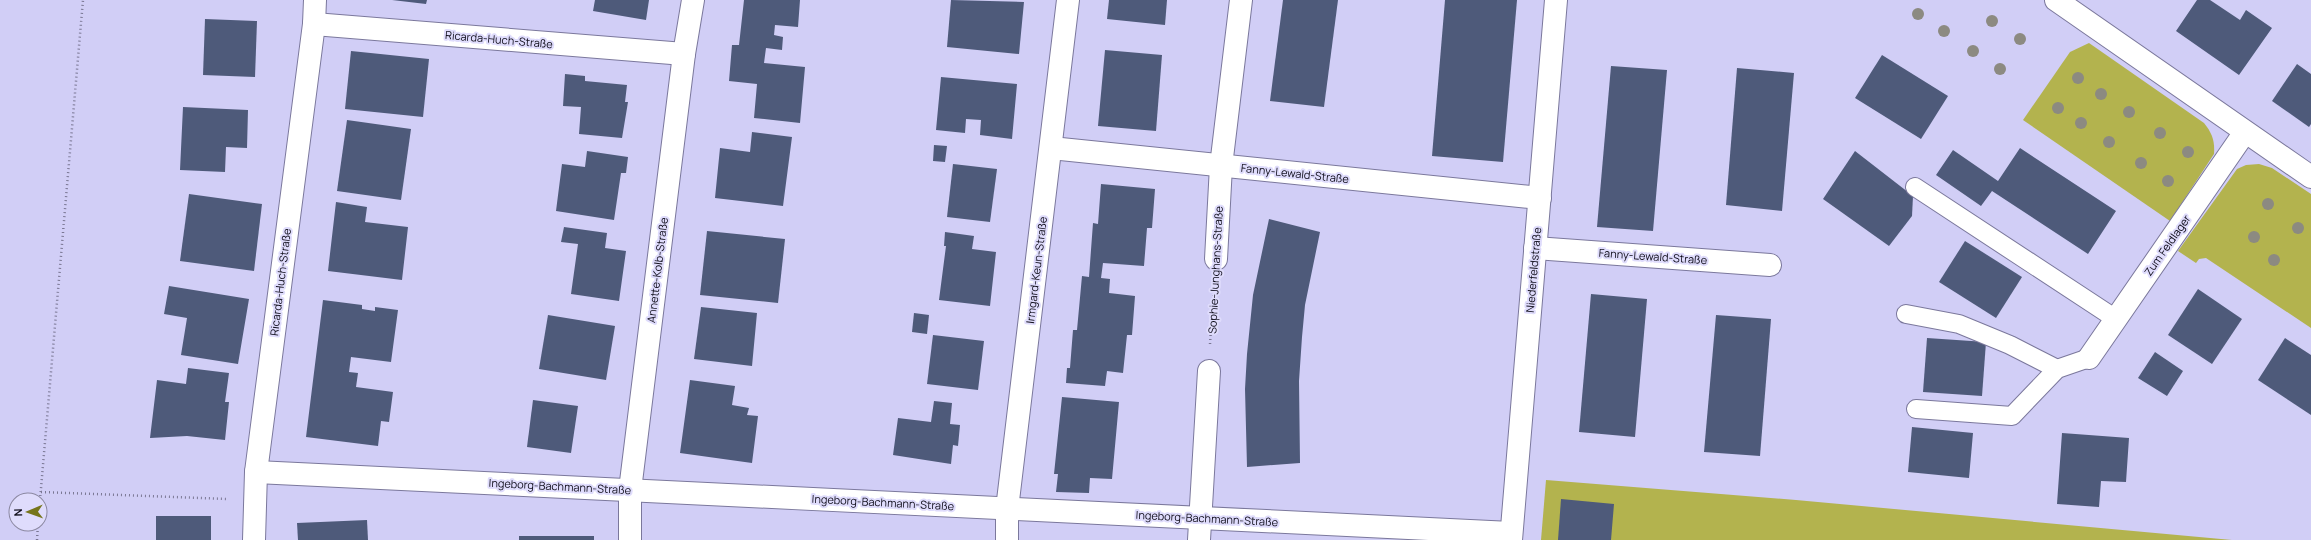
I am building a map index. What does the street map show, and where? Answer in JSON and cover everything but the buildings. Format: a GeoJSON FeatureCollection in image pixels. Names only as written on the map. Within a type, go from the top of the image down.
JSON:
{"type":"FeatureCollection","features":[{"type":"Feature","properties":{"kind":"street","name":"Ricarda-Huch-Straße"},"geometry":{"type":"LineString","coordinates":[[254,540],[256,472],[314,24],[315,0]]}},
{"type":"Feature","properties":{"kind":"street","name":"Annette-Kolb-Straße"},"geometry":{"type":"LineString","coordinates":[[630,540],[630,490],[684,54],[693,0]]}},
{"type":"Feature","properties":{"kind":"street","name":"Irmgard-Keun-Straße"},"geometry":{"type":"LineString","coordinates":[[1007,540],[1007,509],[1068,0]]}},
{"type":"Feature","properties":{"kind":"street","name":"Sophie-Junghans-Straße"},"geometry":{"type":"LineString","coordinates":[[1216,259],[1221,166],[1241,0]]}},
{"type":"Feature","properties":{"kind":"street","name":"Niederfeldstraße"},"geometry":{"type":"LineString","coordinates":[[1511,537],[1556,0]]}},
{"type":"Feature","properties":{"kind":"street"},"geometry":{"type":"LineString","coordinates":[[2056,0],[2311,177]]}},
{"type":"Feature","properties":{"kind":"street","name":"Ricarda-Huch-Straße"},"geometry":{"type":"LineString","coordinates":[[314,24],[684,54]]}},
{"type":"Feature","properties":{"kind":"street","name":"Zum Feldlager"},"geometry":{"type":"LineString","coordinates":[[2089,358],[2245,132]]}},
{"type":"Feature","properties":{"kind":"street","name":"Fanny-Lewald-Straße"},"geometry":{"type":"LineString","coordinates":[[1051,148],[1540,198]]}},
{"type":"Feature","properties":{"kind":"street","name":"Fanny-Lewald-Straße"},"geometry":{"type":"LineString","coordinates":[[1535,248],[1770,265]]}},
{"type":"Feature","properties":{"kind":"street"},"geometry":{"type":"LineString","coordinates":[[1199,540],[1209,371]]}},
{"type":"Feature","properties":{"kind":"street","name":"Ingeborg-Bachmann-Straße"},"geometry":{"type":"LineString","coordinates":[[256,472],[1200,518],[1511,537]]}},
{"type":"Feature","properties":{"kind":"lane"},"geometry":{"type":"LineString","coordinates":[[1915,187],[2116,319]]}},
{"type":"Feature","properties":{"kind":"lane"},"geometry":{"type":"LineString","coordinates":[[1906,314],[1959,324],[2010,345],[2057,369]]}},
{"type":"Feature","properties":{"kind":"lane"},"geometry":{"type":"LineString","coordinates":[[1916,409],[2012,416],[2057,369],[2089,358]]}},
{"type":"Feature","properties":{"kind":"path"},"geometry":{"type":"LineString","coordinates":[[41,492],[83,0]]}},
{"type":"Feature","properties":{"kind":"path","name":"Sophie-Junghans-Straße"},"geometry":{"type":"LineString","coordinates":[[1209,371],[1216,259]]}},
{"type":"Feature","properties":{"kind":"path"},"geometry":{"type":"LineString","coordinates":[[48,492],[254,500]]}},
{"type":"Feature","properties":{"kind":"shaded area"},"geometry":{"type":"Polygon","coordinates":[[[2089,43],[2204,123],[2211,134],[2214,145],[2214,154],[2170,221],[2023,120],[2070,52],[2089,43]]]}},
{"type":"Feature","properties":{"kind":"shaded area"},"geometry":{"type":"Polygon","coordinates":[[[2259,164],[2272,168],[2311,194],[2311,328],[2206,258],[2199,259],[2196,263],[2178,251],[2237,169],[2246,165],[2259,164]]]}},
{"type":"Feature","properties":{"kind":"shaded area"},"geometry":{"type":"Polygon","coordinates":[[[1546,480],[1796,500],[2232,540],[1541,540],[1546,480]]]}}]}
